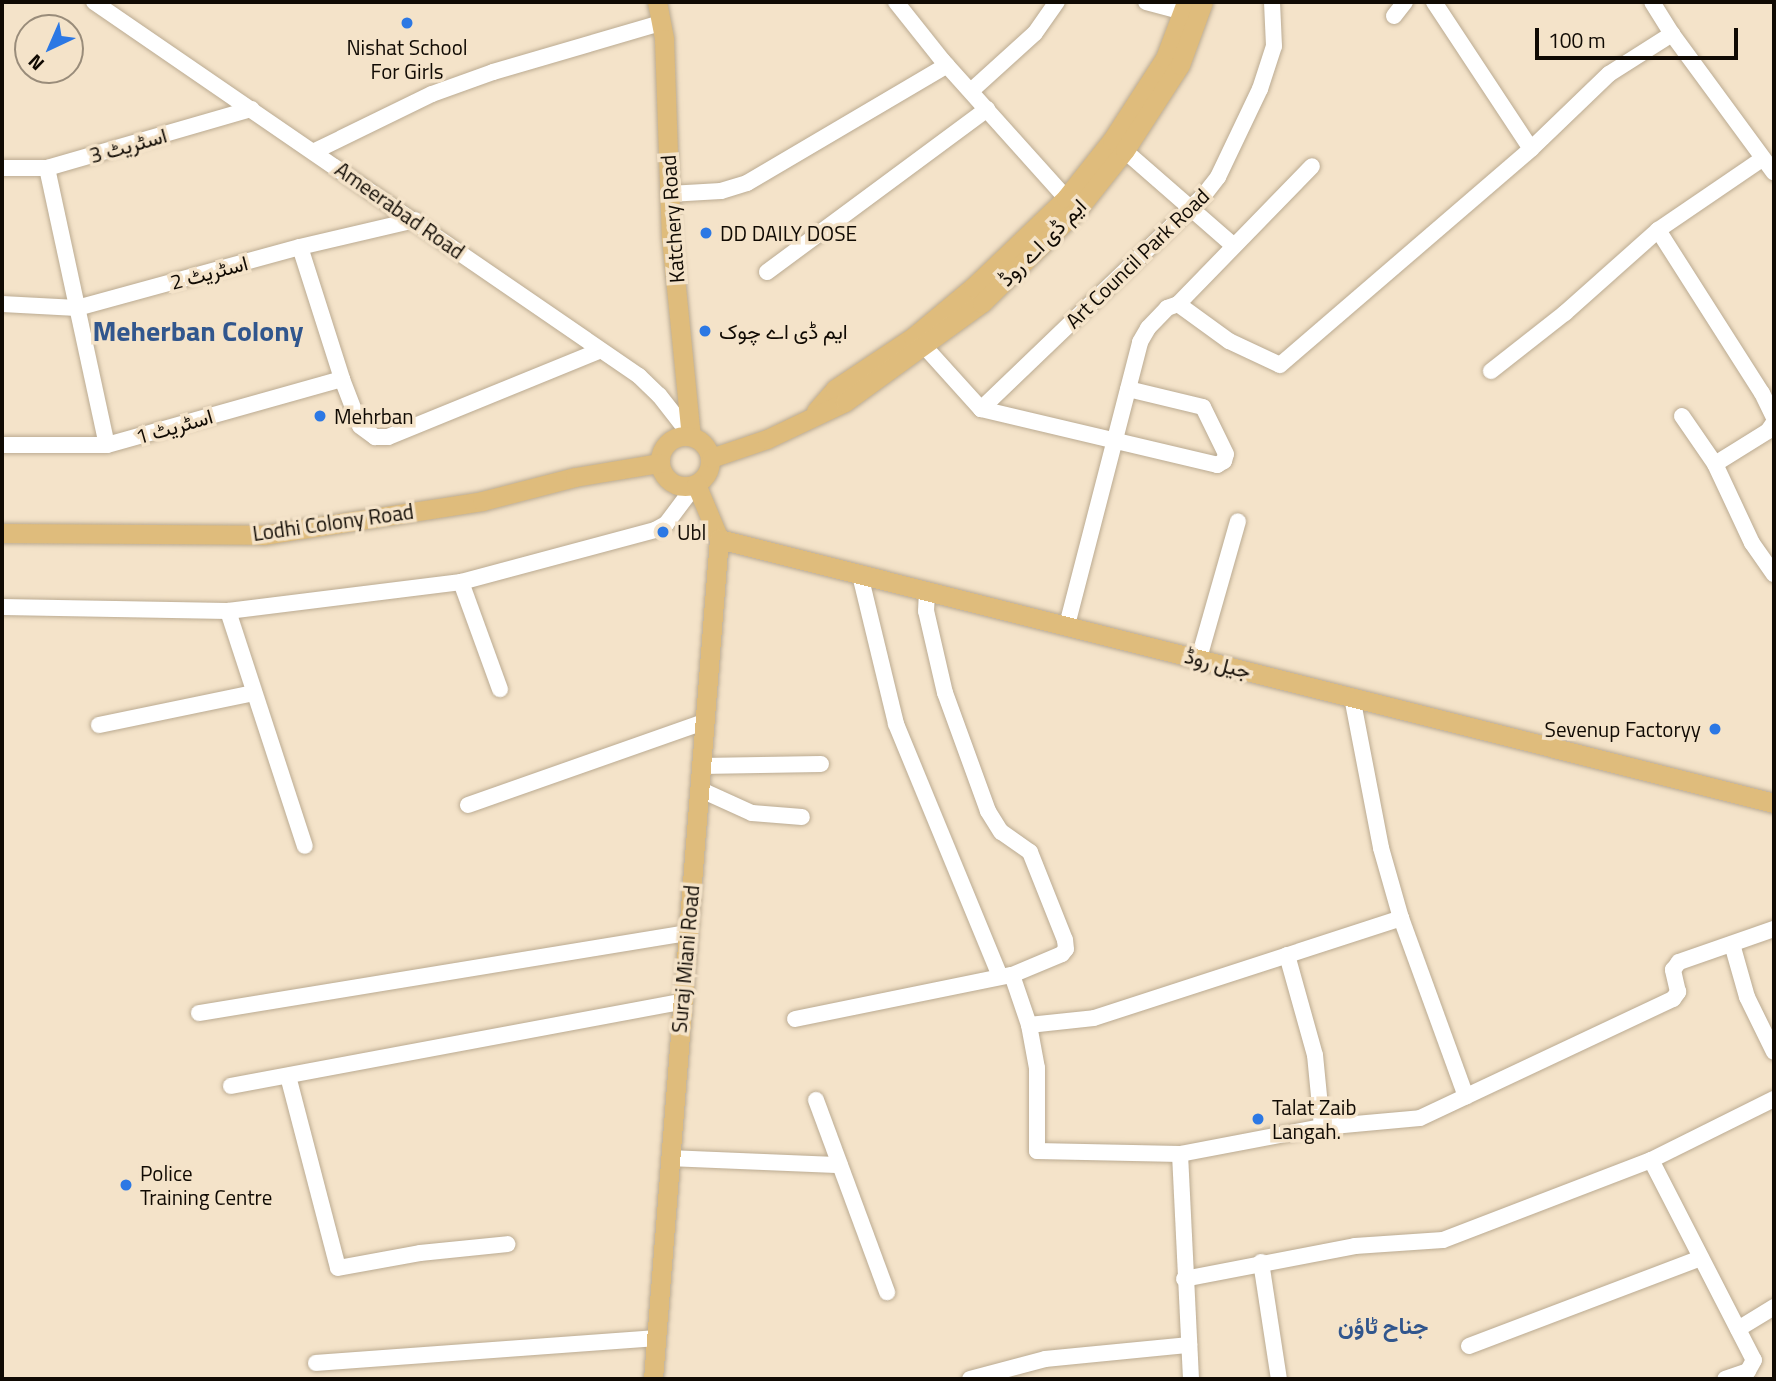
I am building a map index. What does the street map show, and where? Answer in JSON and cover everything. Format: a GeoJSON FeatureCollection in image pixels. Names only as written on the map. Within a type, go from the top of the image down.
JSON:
{"type":"FeatureCollection","features":[{"type":"Feature","properties":{"kind":"main road","name":"Katchery Road"},"geometry":{"type":"LineString","coordinates":[[657,2],[661,23],[669,194],[691,436]]}},
{"type":"Feature","properties":{"kind":"main road","name":"ایم ڈی اے روڈ"},"geometry":{"type":"LineString","coordinates":[[711,458],[767,439],[845,402],[925,347],[982,303],[1078,209],[1119,145],[1180,65],[1203,2]]}},
{"type":"Feature","properties":{"kind":"main road","name":"ایم ڈی اے روڈ"},"geometry":{"type":"LineString","coordinates":[[810,417],[835,389],[913,337],[973,287],[1119,145],[1165,58],[1185,7]]}},
{"type":"Feature","properties":{"kind":"main road"},"geometry":{"type":"LineString","coordinates":[[691,436],[702,442],[711,458],[706,477],[696,484],[682,487],[670,482],[660,463],[667,443],[677,437],[691,436]]}},
{"type":"Feature","properties":{"kind":"main road","name":"Lodhi Colony Road"},"geometry":{"type":"LineString","coordinates":[[2,533],[263,535],[482,501],[575,477],[660,463]]}},
{"type":"Feature","properties":{"kind":"main road"},"geometry":{"type":"LineString","coordinates":[[696,484],[719,539]]}},
{"type":"Feature","properties":{"kind":"main road","name":"جیل روڈ"},"geometry":{"type":"LineString","coordinates":[[719,539],[1774,803]]}},
{"type":"Feature","properties":{"kind":"main road","name":"Suraj Miani Road"},"geometry":{"type":"LineString","coordinates":[[653,1379],[719,539]]}},
{"type":"Feature","properties":{"kind":"street","name":"Ameerabad Road"},"geometry":{"type":"LineString","coordinates":[[94,2],[315,151],[599,351],[639,376],[691,436]]}},
{"type":"Feature","properties":{"kind":"street"},"geometry":{"type":"LineString","coordinates":[[896,2],[947,65],[1066,198]]}},
{"type":"Feature","properties":{"kind":"street"},"geometry":{"type":"LineString","coordinates":[[971,91],[1035,33],[1056,2]]}},
{"type":"Feature","properties":{"kind":"street"},"geometry":{"type":"LineString","coordinates":[[1146,2],[1185,7]]}},
{"type":"Feature","properties":{"kind":"street","name":"Art Council Park Road"},"geometry":{"type":"LineString","coordinates":[[981,409],[1192,206],[1218,177],[1260,89],[1274,46],[1272,2]]}},
{"type":"Feature","properties":{"kind":"street"},"geometry":{"type":"LineString","coordinates":[[1394,16],[1405,2]]}},
{"type":"Feature","properties":{"kind":"street"},"geometry":{"type":"LineString","coordinates":[[1434,2],[1531,149]]}},
{"type":"Feature","properties":{"kind":"street"},"geometry":{"type":"LineString","coordinates":[[1652,2],[1672,34],[1774,173]]}},
{"type":"Feature","properties":{"kind":"street"},"geometry":{"type":"LineString","coordinates":[[315,151],[432,94],[493,72],[661,23]]}},
{"type":"Feature","properties":{"kind":"street"},"geometry":{"type":"LineString","coordinates":[[1178,304],[1229,341],[1280,365],[1531,149],[1609,74],[1672,34]]}},
{"type":"Feature","properties":{"kind":"street"},"geometry":{"type":"LineString","coordinates":[[669,194],[721,191],[747,183],[947,65]]}},
{"type":"Feature","properties":{"kind":"street","name":"اسٹریٹ 3"},"geometry":{"type":"LineString","coordinates":[[2,168],[47,168],[253,109]]}},
{"type":"Feature","properties":{"kind":"street"},"geometry":{"type":"LineString","coordinates":[[767,272],[987,109]]}},
{"type":"Feature","properties":{"kind":"street"},"geometry":{"type":"LineString","coordinates":[[1119,145],[1192,206],[1234,246]]}},
{"type":"Feature","properties":{"kind":"street"},"geometry":{"type":"LineString","coordinates":[[1491,371],[1564,313],[1658,230],[1762,159]]}},
{"type":"Feature","properties":{"kind":"street"},"geometry":{"type":"LineString","coordinates":[[1067,625],[1140,342],[1148,328],[1167,308],[1178,304],[1312,166]]}},
{"type":"Feature","properties":{"kind":"street"},"geometry":{"type":"LineString","coordinates":[[47,168],[107,445]]}},
{"type":"Feature","properties":{"kind":"street","name":"اسٹریٹ 2"},"geometry":{"type":"LineString","coordinates":[[2,304],[77,308],[300,247],[415,220]]}},
{"type":"Feature","properties":{"kind":"street"},"geometry":{"type":"LineString","coordinates":[[1658,230],[1762,393],[1774,420],[1768,431],[1715,464]]}},
{"type":"Feature","properties":{"kind":"street"},"geometry":{"type":"LineString","coordinates":[[300,247],[342,379],[360,426],[382,438],[599,351]]}},
{"type":"Feature","properties":{"kind":"street"},"geometry":{"type":"LineString","coordinates":[[925,347],[981,409],[1217,465],[1224,461],[1226,454],[1203,407],[1128,388]]}},
{"type":"Feature","properties":{"kind":"street","name":"اسٹریٹ 1"},"geometry":{"type":"LineString","coordinates":[[2,445],[107,445],[342,379]]}},
{"type":"Feature","properties":{"kind":"street"},"geometry":{"type":"LineString","coordinates":[[1682,416],[1715,464],[1752,543],[1774,574]]}},
{"type":"Feature","properties":{"kind":"street"},"geometry":{"type":"LineString","coordinates":[[2,607],[228,611],[461,582],[655,530],[666,524],[696,484]]}},
{"type":"Feature","properties":{"kind":"street"},"geometry":{"type":"LineString","coordinates":[[1199,657],[1238,521]]}},
{"type":"Feature","properties":{"kind":"street"},"geometry":{"type":"LineString","coordinates":[[860,575],[896,724],[1029,1025],[1037,1068],[1037,1151],[1180,1154],[1322,1127],[1420,1118],[1673,999],[1678,992],[1675,965],[1774,929]]}},
{"type":"Feature","properties":{"kind":"street"},"geometry":{"type":"LineString","coordinates":[[461,582],[500,689]]}},
{"type":"Feature","properties":{"kind":"street"},"geometry":{"type":"LineString","coordinates":[[795,1019],[1006,975],[1062,954],[1065,940],[1030,852],[1001,832],[988,811],[945,693],[926,611],[927,591]]}},
{"type":"Feature","properties":{"kind":"street"},"geometry":{"type":"LineString","coordinates":[[228,611],[305,846]]}},
{"type":"Feature","properties":{"kind":"street"},"geometry":{"type":"LineString","coordinates":[[99,725],[254,693]]}},
{"type":"Feature","properties":{"kind":"street"},"geometry":{"type":"LineString","coordinates":[[1352,697],[1381,848],[1401,918],[1466,1097]]}},
{"type":"Feature","properties":{"kind":"street"},"geometry":{"type":"LineString","coordinates":[[468,805],[704,722]]}},
{"type":"Feature","properties":{"kind":"street"},"geometry":{"type":"LineString","coordinates":[[701,766],[821,764]]}},
{"type":"Feature","properties":{"kind":"street"},"geometry":{"type":"LineString","coordinates":[[699,789],[752,813],[802,817]]}},
{"type":"Feature","properties":{"kind":"street"},"geometry":{"type":"LineString","coordinates":[[1029,1025],[1094,1018],[1401,918]]}},
{"type":"Feature","properties":{"kind":"street"},"geometry":{"type":"LineString","coordinates":[[199,1013],[687,933]]}},
{"type":"Feature","properties":{"kind":"street"},"geometry":{"type":"LineString","coordinates":[[1732,944],[1746,997],[1774,1052]]}},
{"type":"Feature","properties":{"kind":"street"},"geometry":{"type":"LineString","coordinates":[[1287,955],[1315,1055],[1322,1127]]}},
{"type":"Feature","properties":{"kind":"street"},"geometry":{"type":"LineString","coordinates":[[231,1086],[681,1002]]}},
{"type":"Feature","properties":{"kind":"street"},"geometry":{"type":"LineString","coordinates":[[288,1076],[338,1268],[420,1253],[509,1244]]}},
{"type":"Feature","properties":{"kind":"street"},"geometry":{"type":"LineString","coordinates":[[1185,1279],[1261,1262],[1355,1247],[1443,1240],[1651,1160],[1774,1099]]}},
{"type":"Feature","properties":{"kind":"street"},"geometry":{"type":"LineString","coordinates":[[816,1100],[887,1292]]}},
{"type":"Feature","properties":{"kind":"street"},"geometry":{"type":"LineString","coordinates":[[1180,1154],[1191,1379]]}},
{"type":"Feature","properties":{"kind":"street"},"geometry":{"type":"LineString","coordinates":[[670,1158],[840,1165]]}},
{"type":"Feature","properties":{"kind":"street"},"geometry":{"type":"LineString","coordinates":[[1651,1160],[1754,1360],[1753,1367],[1725,1379]]}},
{"type":"Feature","properties":{"kind":"street"},"geometry":{"type":"LineString","coordinates":[[1469,1346],[1701,1258]]}},
{"type":"Feature","properties":{"kind":"street"},"geometry":{"type":"LineString","coordinates":[[1261,1262],[1279,1379]]}},
{"type":"Feature","properties":{"kind":"street"},"geometry":{"type":"LineString","coordinates":[[1738,1329],[1774,1307]]}},
{"type":"Feature","properties":{"kind":"street"},"geometry":{"type":"LineString","coordinates":[[316,1363],[656,1338]]}},
{"type":"Feature","properties":{"kind":"street"},"geometry":{"type":"LineString","coordinates":[[970,1379],[1045,1359],[1189,1345]]}},
{"type":"Feature","properties":{"kind":"place","name":"Nishat School For Girls"},"geometry":{"type":"Point","coordinates":[407,23]}},
{"type":"Feature","properties":{"kind":"place","name":"DD DAILY DOSE"},"geometry":{"type":"Point","coordinates":[706,233]}},
{"type":"Feature","properties":{"kind":"place","name":"ایم ڈی اے چوک"},"geometry":{"type":"Point","coordinates":[705,331]}},
{"type":"Feature","properties":{"kind":"place","name":"Mehrban"},"geometry":{"type":"Point","coordinates":[320,416]}},
{"type":"Feature","properties":{"kind":"place","name":"Ubl"},"geometry":{"type":"Point","coordinates":[663,532]}},
{"type":"Feature","properties":{"kind":"place","name":"Sevenup Factoryy"},"geometry":{"type":"Point","coordinates":[1715,729]}},
{"type":"Feature","properties":{"kind":"place","name":"Talat Zaib Langah."},"geometry":{"type":"Point","coordinates":[1258,1119]}},
{"type":"Feature","properties":{"kind":"place","name":"Police Training Centre"},"geometry":{"type":"Point","coordinates":[126,1185]}},
{"type":"Feature","properties":{"kind":"district","name":"Meherban Colony"},"geometry":{"type":"Point","coordinates":[198,331]}},
{"type":"Feature","properties":{"kind":"district","name":"جناح ٹاؤن"},"geometry":{"type":"Point","coordinates":[1383,1326]}}]}
